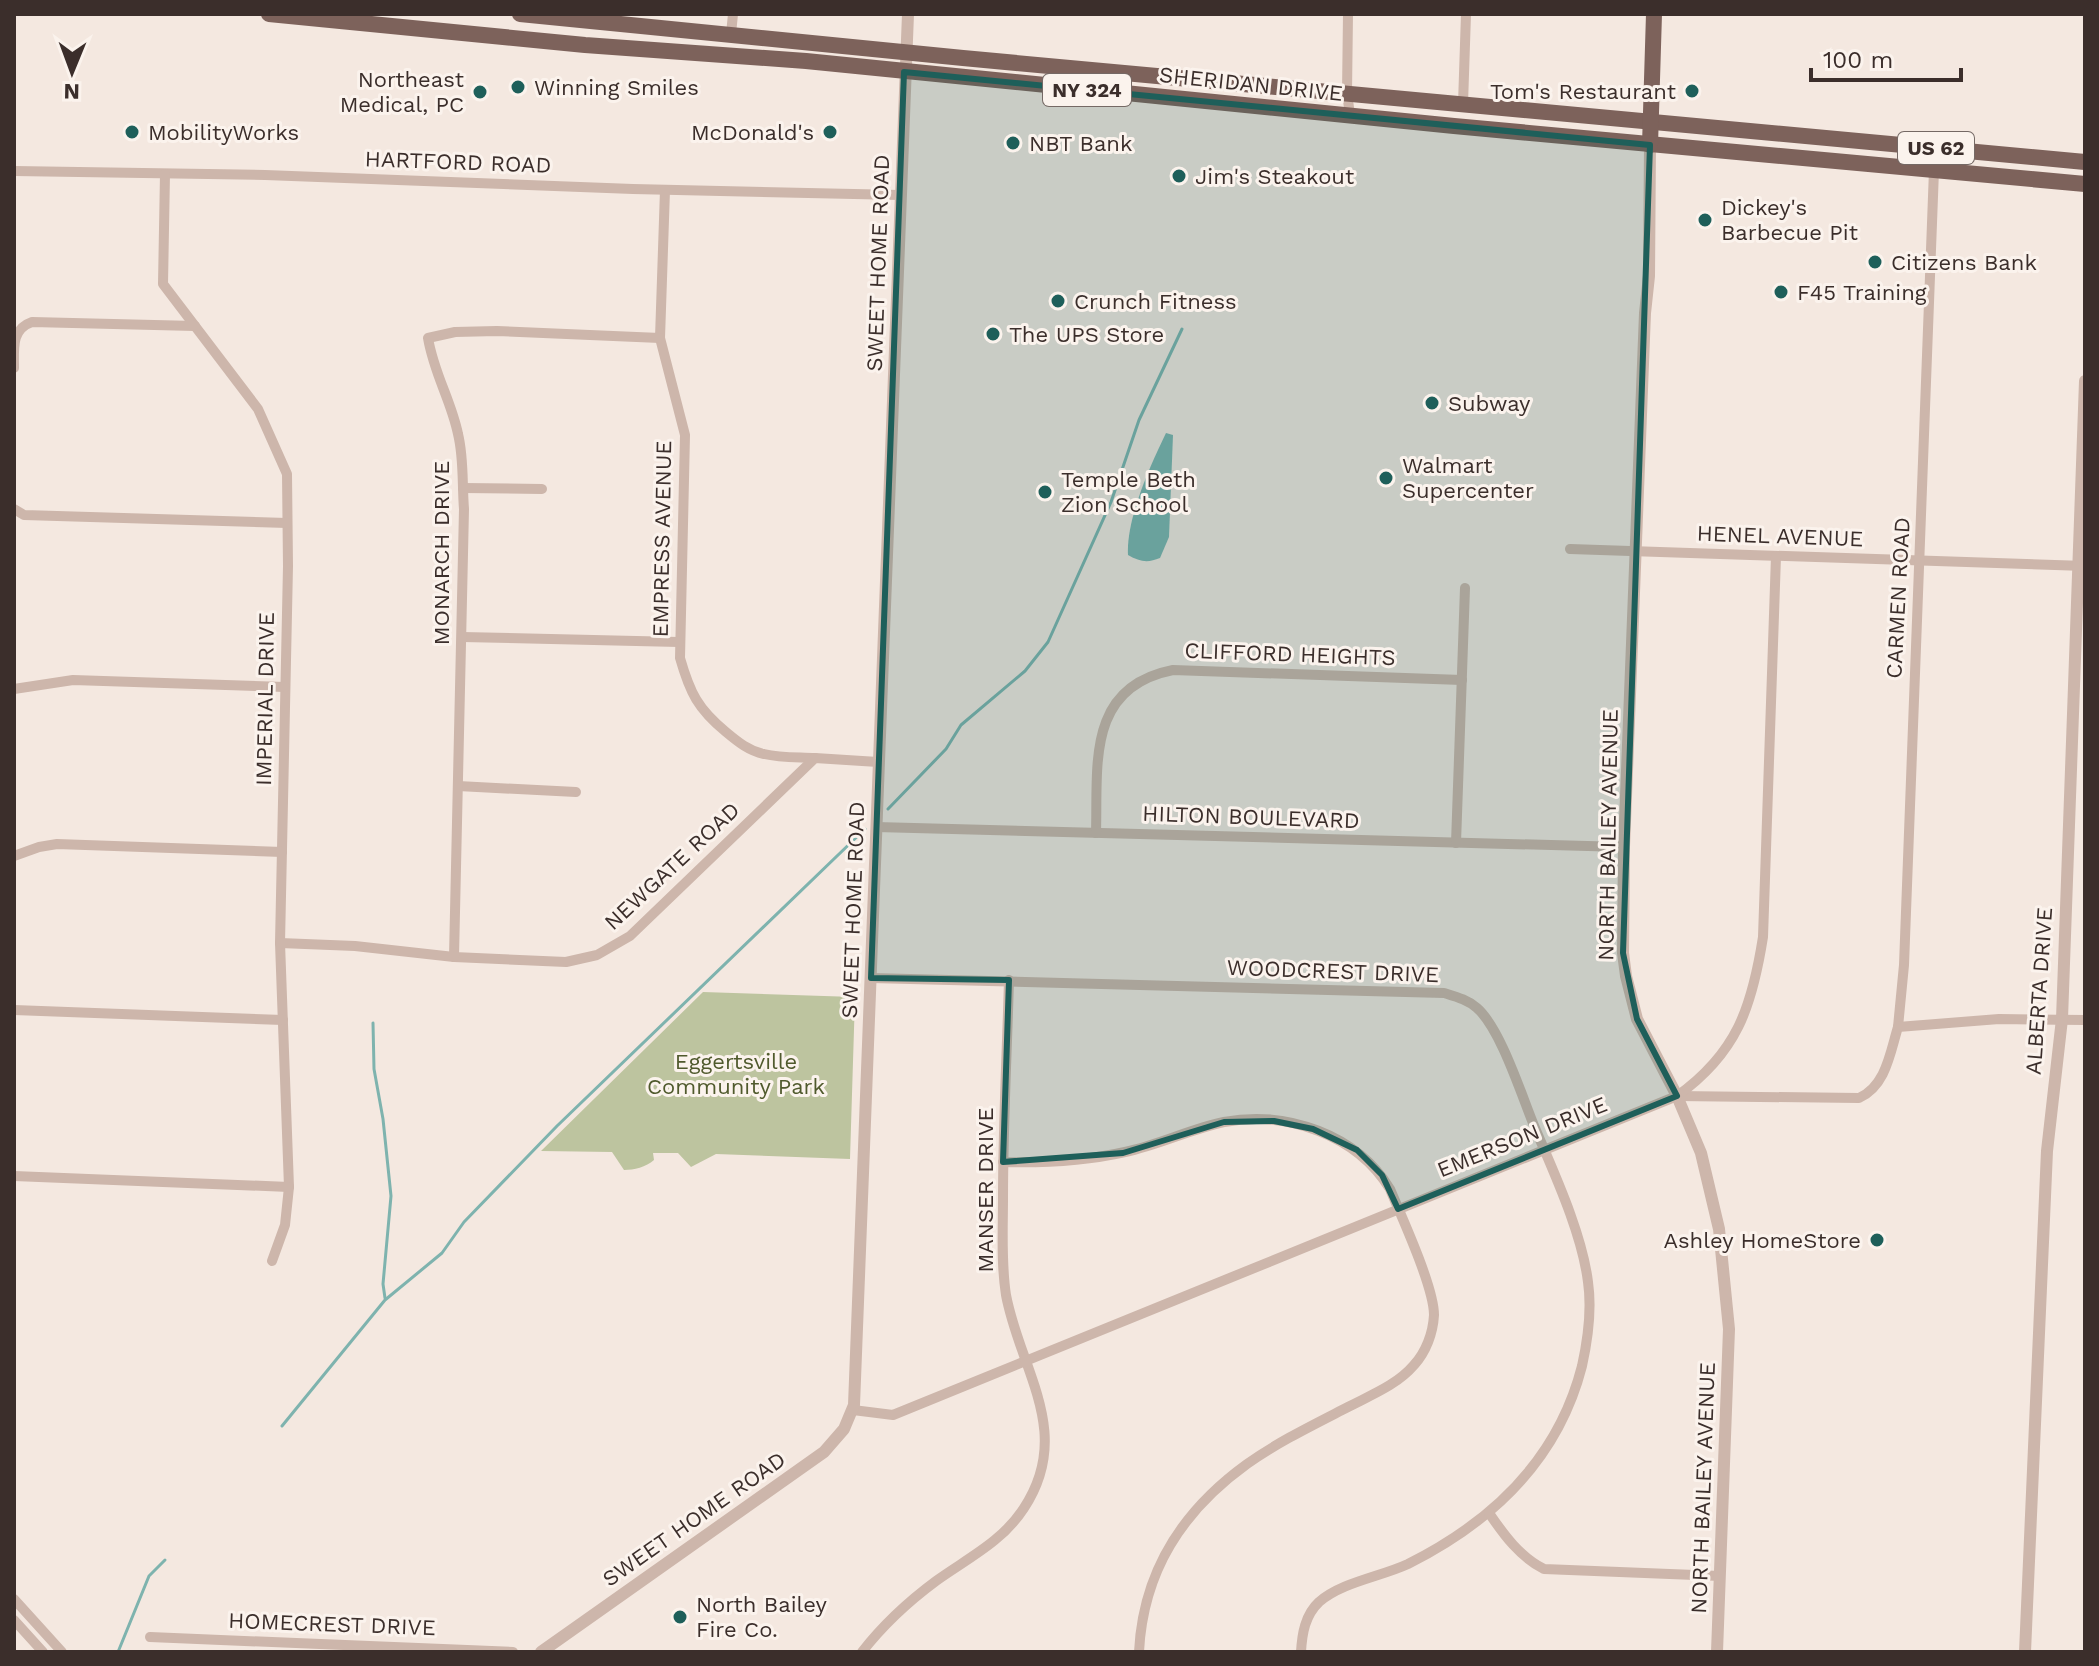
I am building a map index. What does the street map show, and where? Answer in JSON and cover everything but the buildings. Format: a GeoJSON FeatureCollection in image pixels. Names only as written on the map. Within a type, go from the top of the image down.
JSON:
{"type":"FeatureCollection","features":[{"type":"Feature","properties":{"kind":"main road","name":"SHERIDAN DRIVE"},"geometry":{"type":"LineString","coordinates":[[269,14],[573,44],[777,58],[1650,145],[2085,184]]}},
{"type":"Feature","properties":{"kind":"main road","name":"SHERIDAN DRIVE"},"geometry":{"type":"LineString","coordinates":[[520,14],[2085,162]]}},
{"type":"Feature","properties":{"kind":"main road"},"geometry":{"type":"LineString","coordinates":[[1650,145],[1654,14]]}},
{"type":"Feature","properties":{"kind":"street"},"geometry":{"type":"LineString","coordinates":[[731,34],[733,14]]}},
{"type":"Feature","properties":{"kind":"street","name":"SWEET HOME ROAD"},"geometry":{"type":"LineString","coordinates":[[541,1652],[824,1452],[840,1435],[853,1410],[904,52],[908,14]]}},
{"type":"Feature","properties":{"kind":"street"},"geometry":{"type":"LineString","coordinates":[[1348,14],[1347,93],[1350,115]]}},
{"type":"Feature","properties":{"kind":"street"},"geometry":{"type":"LineString","coordinates":[[1463,104],[1466,14]]}},
{"type":"Feature","properties":{"kind":"street","name":"NORTH BAILEY AVENUE"},"geometry":{"type":"LineString","coordinates":[[1650,145],[1649,276],[1645,313],[1623,930],[1626,976],[1637,1019],[1677,1096],[1708,1174],[1719,1229],[1729,1329],[1717,1652]]}},
{"type":"Feature","properties":{"kind":"street","name":"CARMEN ROAD"},"geometry":{"type":"LineString","coordinates":[[1677,1096],[1859,1098],[1879,1083],[1898,1027],[1904,965],[1934,170]]}},
{"type":"Feature","properties":{"kind":"street","name":"HARTFORD ROAD"},"geometry":{"type":"LineString","coordinates":[[14,171],[280,175],[665,190],[900,195]]}},
{"type":"Feature","properties":{"kind":"street","name":"IMPERIAL DRIVE"},"geometry":{"type":"LineString","coordinates":[[165,174],[163,284],[258,409],[287,474],[280,943],[289,1187],[285,1225],[272,1261]]}},
{"type":"Feature","properties":{"kind":"street","name":"EMPRESS AVENUE"},"geometry":{"type":"LineString","coordinates":[[665,190],[660,338],[685,435],[680,658],[687,683],[705,715],[736,740],[760,753],[815,758]]}},
{"type":"Feature","properties":{"kind":"street"},"geometry":{"type":"LineString","coordinates":[[14,368],[16,334],[25,324],[32,322],[195,326]]}},
{"type":"Feature","properties":{"kind":"street","name":"MONARCH DRIVE"},"geometry":{"type":"LineString","coordinates":[[454,957],[462,637],[462,452],[458,431],[432,365],[428,338],[455,332],[497,331],[660,338]]}},
{"type":"Feature","properties":{"kind":"street","name":"ALBERTA DRIVE"},"geometry":{"type":"LineString","coordinates":[[2025,1652],[2048,1128],[2062,1019],[2082,566],[2085,381]]}},
{"type":"Feature","properties":{"kind":"street"},"geometry":{"type":"LineString","coordinates":[[463,488],[542,489]]}},
{"type":"Feature","properties":{"kind":"street"},"geometry":{"type":"LineString","coordinates":[[14,509],[24,515],[287,523]]}},
{"type":"Feature","properties":{"kind":"street","name":"HENEL AVENUE"},"geometry":{"type":"LineString","coordinates":[[1570,549],[2082,566]]}},
{"type":"Feature","properties":{"kind":"street","name":"EMERSON DRIVE"},"geometry":{"type":"LineString","coordinates":[[853,1410],[893,1415],[1677,1096],[1704,1077],[1724,1052],[1740,1024],[1755,984],[1765,915],[1776,556]]}},
{"type":"Feature","properties":{"kind":"street"},"geometry":{"type":"LineString","coordinates":[[1456,843],[1465,588]]}},
{"type":"Feature","properties":{"kind":"street"},"geometry":{"type":"LineString","coordinates":[[462,637],[679,642]]}},
{"type":"Feature","properties":{"kind":"street","name":"CLIFFORD HEIGHTS"},"geometry":{"type":"LineString","coordinates":[[1096,833],[1101,732],[1123,696],[1149,677],[1173,670],[1462,680]]}},
{"type":"Feature","properties":{"kind":"street"},"geometry":{"type":"LineString","coordinates":[[14,689],[73,680],[285,687]]}},
{"type":"Feature","properties":{"kind":"street"},"geometry":{"type":"LineString","coordinates":[[815,758],[878,762]]}},
{"type":"Feature","properties":{"kind":"street","name":"NEWGATE ROAD"},"geometry":{"type":"LineString","coordinates":[[280,943],[355,946],[454,957],[566,962],[597,955],[616,946],[644,924],[815,758]]}},
{"type":"Feature","properties":{"kind":"street"},"geometry":{"type":"LineString","coordinates":[[458,786],[576,792]]}},
{"type":"Feature","properties":{"kind":"street","name":"HILTON BOULEVARD"},"geometry":{"type":"LineString","coordinates":[[876,827],[1624,847]]}},
{"type":"Feature","properties":{"kind":"street"},"geometry":{"type":"LineString","coordinates":[[14,856],[57,844],[282,852]]}},
{"type":"Feature","properties":{"kind":"street","name":"WOODCREST DRIVE"},"geometry":{"type":"LineString","coordinates":[[871,978],[1444,993],[1459,997],[1479,1010],[1493,1029],[1584,1256],[1589,1285],[1589,1327],[1577,1384],[1555,1434],[1529,1473],[1489,1513],[1417,1559],[1327,1596],[1310,1615],[1301,1652]]}},
{"type":"Feature","properties":{"kind":"street","name":"MANSER DRIVE"},"geometry":{"type":"LineString","coordinates":[[862,1652],[909,1602],[998,1538],[1024,1508],[1038,1480],[1045,1445],[1043,1410],[1012,1320],[1003,1269],[1009,980]]}},
{"type":"Feature","properties":{"kind":"street"},"geometry":{"type":"LineString","coordinates":[[14,1010],[283,1020]]}},
{"type":"Feature","properties":{"kind":"street"},"geometry":{"type":"LineString","coordinates":[[1898,1027],[1999,1019],[2085,1020]]}},
{"type":"Feature","properties":{"kind":"street"},"geometry":{"type":"LineString","coordinates":[[1003,1162],[1042,1162],[1123,1153],[1224,1122],[1274,1121],[1313,1129],[1357,1150],[1382,1175],[1398,1209],[1433,1305],[1432,1329],[1414,1366],[1386,1388],[1290,1437],[1247,1464],[1198,1507],[1179,1530],[1157,1566],[1144,1607],[1139,1652]]}},
{"type":"Feature","properties":{"kind":"street"},"geometry":{"type":"LineString","coordinates":[[14,1176],[289,1187]]}},
{"type":"Feature","properties":{"kind":"street"},"geometry":{"type":"LineString","coordinates":[[1489,1513],[1512,1543],[1534,1564],[1544,1569],[1720,1576]]}},
{"type":"Feature","properties":{"kind":"street"},"geometry":{"type":"LineString","coordinates":[[14,1599],[62,1652]]}},
{"type":"Feature","properties":{"kind":"street"},"geometry":{"type":"LineString","coordinates":[[14,1620],[43,1652]]}},
{"type":"Feature","properties":{"kind":"street","name":"HOMECREST DRIVE"},"geometry":{"type":"LineString","coordinates":[[150,1637],[513,1652]]}},
{"type":"Feature","properties":{"kind":"highlighted area"},"geometry":{"type":"Polygon","coordinates":[[[904,72],[1650,145],[1623,953],[1637,1019],[1677,1096],[1398,1209],[1382,1175],[1357,1150],[1313,1129],[1274,1121],[1224,1122],[1123,1153],[1003,1162],[1009,980],[871,978],[904,72]]]}},
{"type":"Feature","properties":{"kind":"green space","name":"Eggertsville Community Park"},"geometry":{"type":"Polygon","coordinates":[[[703,992],[855,997],[850,1159],[716,1154],[691,1167],[678,1153],[653,1153],[654,1160],[647,1165],[624,1170],[612,1152],[541,1151],[703,992]]]}},
{"type":"Feature","properties":{"kind":"water"},"geometry":{"type":"Polygon","coordinates":[[[1166,433],[1173,435],[1169,537],[1160,558],[1140,560],[1128,555],[1131,525],[1146,477],[1166,433]]]}},
{"type":"Feature","properties":{"kind":"waterway"},"geometry":{"type":"LineString","coordinates":[[888,809],[946,749],[961,725],[1025,671],[1048,642],[1111,502],[1139,420],[1182,329]]}},
{"type":"Feature","properties":{"kind":"waterway"},"geometry":{"type":"LineString","coordinates":[[282,1426],[385,1300],[442,1253],[464,1222],[557,1126],[865,829]]}},
{"type":"Feature","properties":{"kind":"waterway"},"geometry":{"type":"LineString","coordinates":[[373,1023],[374,1069],[391,1196],[383,1284],[385,1298]]}},
{"type":"Feature","properties":{"kind":"waterway"},"geometry":{"type":"LineString","coordinates":[[118,1652],[149,1576],[165,1560]]}},
{"type":"Feature","properties":{"kind":"place","name":"Winning Smiles"},"geometry":{"type":"Point","coordinates":[518,87]}},
{"type":"Feature","properties":{"kind":"place","name":"Tom's Restaurant"},"geometry":{"type":"Point","coordinates":[1692,91]}},
{"type":"Feature","properties":{"kind":"place","name":"Northeast Medical, PC"},"geometry":{"type":"Point","coordinates":[480,92]}},
{"type":"Feature","properties":{"kind":"place","name":"MobilityWorks"},"geometry":{"type":"Point","coordinates":[132,132]}},
{"type":"Feature","properties":{"kind":"place","name":"McDonald's"},"geometry":{"type":"Point","coordinates":[830,132]}},
{"type":"Feature","properties":{"kind":"place","name":"NBT Bank"},"geometry":{"type":"Point","coordinates":[1013,143]}},
{"type":"Feature","properties":{"kind":"place","name":"Jim's Steakout"},"geometry":{"type":"Point","coordinates":[1179,176]}},
{"type":"Feature","properties":{"kind":"place","name":"Dickey's Barbecue Pit"},"geometry":{"type":"Point","coordinates":[1705,220]}},
{"type":"Feature","properties":{"kind":"place","name":"Citizens Bank"},"geometry":{"type":"Point","coordinates":[1875,262]}},
{"type":"Feature","properties":{"kind":"place","name":"F45 Training"},"geometry":{"type":"Point","coordinates":[1781,292]}},
{"type":"Feature","properties":{"kind":"place","name":"Crunch Fitness"},"geometry":{"type":"Point","coordinates":[1058,301]}},
{"type":"Feature","properties":{"kind":"place","name":"The UPS Store"},"geometry":{"type":"Point","coordinates":[993,334]}},
{"type":"Feature","properties":{"kind":"place","name":"Subway"},"geometry":{"type":"Point","coordinates":[1432,403]}},
{"type":"Feature","properties":{"kind":"place","name":"Walmart Supercenter"},"geometry":{"type":"Point","coordinates":[1386,478]}},
{"type":"Feature","properties":{"kind":"place","name":"Temple Beth Zion School"},"geometry":{"type":"Point","coordinates":[1045,492]}},
{"type":"Feature","properties":{"kind":"place","name":"Ashley HomeStore"},"geometry":{"type":"Point","coordinates":[1877,1240]}},
{"type":"Feature","properties":{"kind":"place","name":"North Bailey Fire Co."},"geometry":{"type":"Point","coordinates":[680,1617]}}]}
